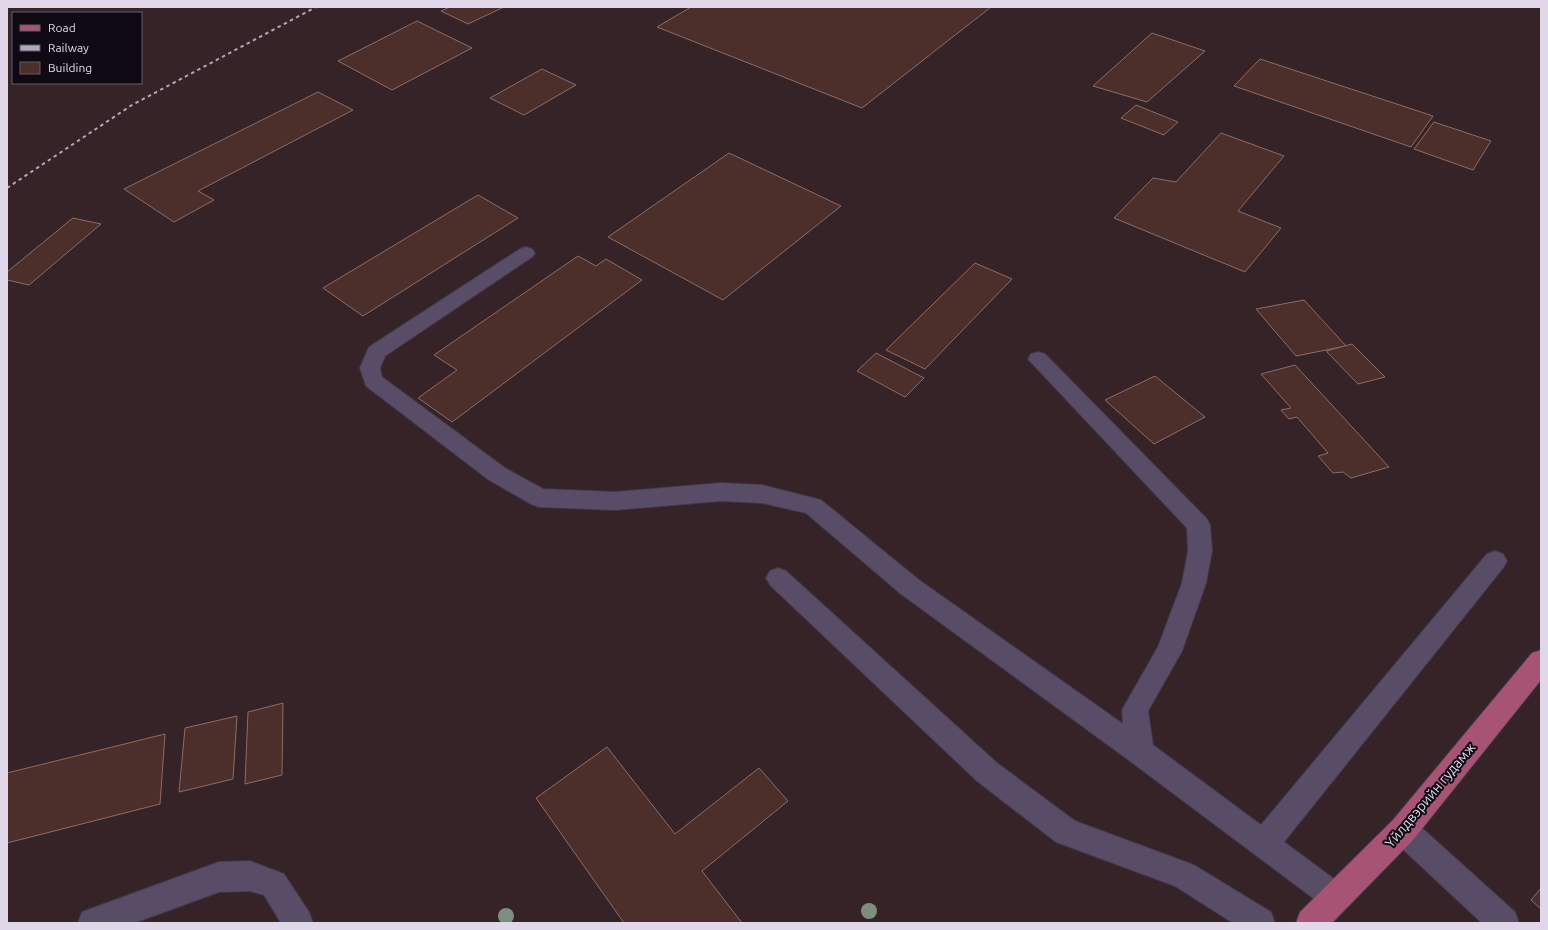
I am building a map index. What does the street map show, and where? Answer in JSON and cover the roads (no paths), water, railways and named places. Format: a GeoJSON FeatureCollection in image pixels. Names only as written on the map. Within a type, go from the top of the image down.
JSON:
{"type":"FeatureCollection","features":[{"type":"Feature","properties":{"kind":"main road","name":"Yйлдвэрийн гудамж"},"geometry":{"type":"LineString","coordinates":[[1311,923],[1335,897],[1403,830],[1541,661]]}},
{"type":"Feature","properties":{"kind":"street"},"geometry":{"type":"LineString","coordinates":[[526,253],[376,352],[370,368],[374,381],[497,474],[539,498],[615,501],[721,492],[762,494],[813,506],[910,587],[1140,752],[1335,897]]}},
{"type":"Feature","properties":{"kind":"street"},"geometry":{"type":"LineString","coordinates":[[1038,359],[1198,525],[1200,551],[1194,583],[1169,650],[1135,710],[1140,752]]}},
{"type":"Feature","properties":{"kind":"street"},"geometry":{"type":"LineString","coordinates":[[1264,844],[1495,561]]}},
{"type":"Feature","properties":{"kind":"street"},"geometry":{"type":"LineString","coordinates":[[778,578],[987,772],[1066,832],[1184,876],[1260,923]]}},
{"type":"Feature","properties":{"kind":"street"},"geometry":{"type":"LineString","coordinates":[[1403,830],[1504,923]]}},
{"type":"Feature","properties":{"kind":"street"},"geometry":{"type":"LineString","coordinates":[[93,923],[219,877],[250,876],[274,884],[298,923]]}},
{"type":"Feature","properties":{"kind":"railway"},"geometry":{"type":"LineString","coordinates":[[7,188],[132,105],[316,7]]}}]}
